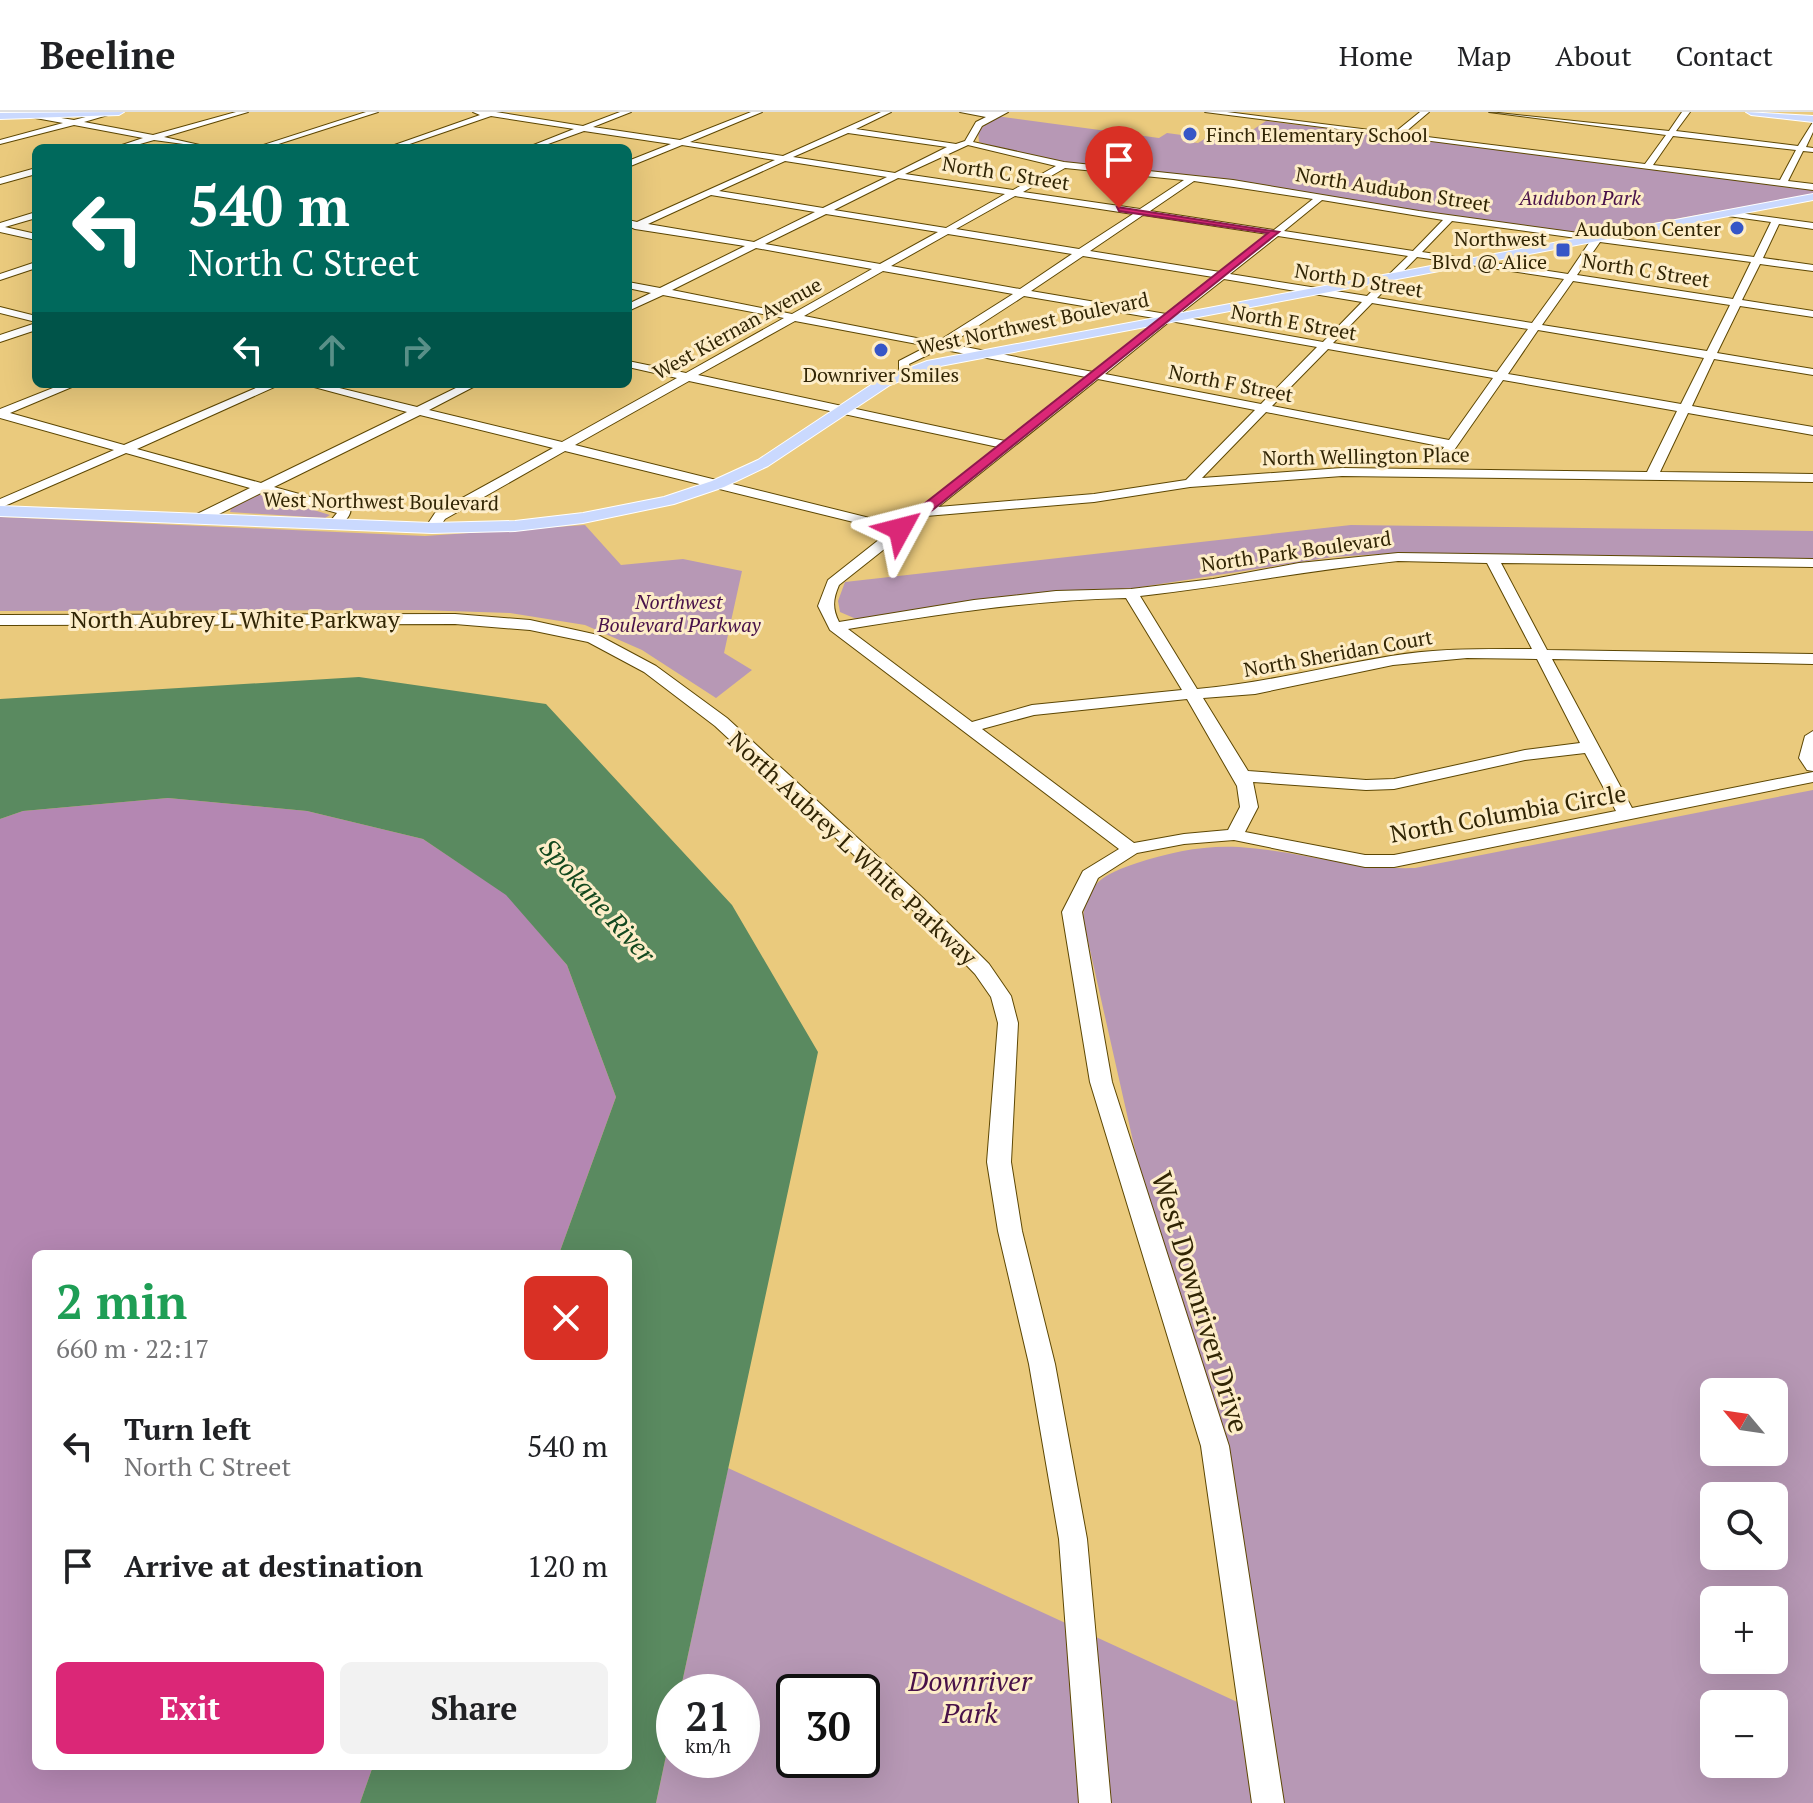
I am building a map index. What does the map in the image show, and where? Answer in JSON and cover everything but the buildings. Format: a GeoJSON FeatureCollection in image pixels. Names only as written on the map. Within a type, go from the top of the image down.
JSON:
{"type":"FeatureCollection","features":[{"type":"Feature","properties":{"kind":"main road"},"geometry":{"type":"LineString","coordinates":[[0,116],[116,112]]}},
{"type":"Feature","properties":{"kind":"main road"},"geometry":{"type":"LineString","coordinates":[[1751,112],[1813,122]]}},
{"type":"Feature","properties":{"kind":"main road","name":"West Northwest Boulevard"},"geometry":{"type":"LineString","coordinates":[[0,511],[432,528],[515,526],[583,518],[668,501],[718,484],[763,463],[905,372],[1166,318],[1813,197]]}},
{"type":"Feature","properties":{"kind":"street"},"geometry":{"type":"LineString","coordinates":[[0,142],[116,112]]}},
{"type":"Feature","properties":{"kind":"street"},"geometry":{"type":"LineString","coordinates":[[131,144],[244,112]]}},
{"type":"Feature","properties":{"kind":"street"},"geometry":{"type":"LineString","coordinates":[[271,144],[374,112]]}},
{"type":"Feature","properties":{"kind":"street","name":"North C Street"},"geometry":{"type":"LineString","coordinates":[[477,112],[1813,314]]}},
{"type":"Feature","properties":{"kind":"street"},"geometry":{"type":"LineString","coordinates":[[541,144],[627,112]]}},
{"type":"Feature","properties":{"kind":"street"},"geometry":{"type":"LineString","coordinates":[[632,162],[758,112]]}},
{"type":"Feature","properties":{"kind":"street"},"geometry":{"type":"LineString","coordinates":[[632,225],[887,112]]}},
{"type":"Feature","properties":{"kind":"street"},"geometry":{"type":"LineString","coordinates":[[964,112],[992,116]]}},
{"type":"Feature","properties":{"kind":"street"},"geometry":{"type":"LineString","coordinates":[[632,306],[956,146],[968,143],[979,124],[1004,112]]}},
{"type":"Feature","properties":{"kind":"street"},"geometry":{"type":"LineString","coordinates":[[1209,112],[1521,147],[1647,167],[1813,187]]}},
{"type":"Feature","properties":{"kind":"street"},"geometry":{"type":"LineString","coordinates":[[1280,121],[1293,112]]}},
{"type":"Feature","properties":{"kind":"street"},"geometry":{"type":"LineString","coordinates":[[1396,135],[1425,112]]}},
{"type":"Feature","properties":{"kind":"street"},"geometry":{"type":"LineString","coordinates":[[1493,112],[1552,115],[1813,150]]}},
{"type":"Feature","properties":{"kind":"street"},"geometry":{"type":"LineString","coordinates":[[1647,167],[1686,112]]}},
{"type":"Feature","properties":{"kind":"street"},"geometry":{"type":"LineString","coordinates":[[402,144],[494,113]]}},
{"type":"Feature","properties":{"kind":"street"},"geometry":{"type":"LineString","coordinates":[[33,115],[186,144]]}},
{"type":"Feature","properties":{"kind":"street"},"geometry":{"type":"LineString","coordinates":[[1540,128],[1552,115]]}},
{"type":"Feature","properties":{"kind":"street"},"geometry":{"type":"LineString","coordinates":[[1783,183],[1813,122]]}},
{"type":"Feature","properties":{"kind":"street"},"geometry":{"type":"LineString","coordinates":[[846,130],[956,146]]}},
{"type":"Feature","properties":{"kind":"street","name":"North Audubon Street"},"geometry":{"type":"LineString","coordinates":[[968,143],[1064,165],[1193,178],[1450,218],[1813,268]]}},
{"type":"Feature","properties":{"kind":"street","name":"West Kiernan Avenue"},"geometry":{"type":"LineString","coordinates":[[432,528],[440,516],[1064,165]]}},
{"type":"Feature","properties":{"kind":"street"},"geometry":{"type":"LineString","coordinates":[[0,181],[32,172]]}},
{"type":"Feature","properties":{"kind":"street"},"geometry":{"type":"LineString","coordinates":[[905,372],[903,363],[938,345],[1022,292],[1193,178]]}},
{"type":"Feature","properties":{"kind":"street","name":"North D Street"},"geometry":{"type":"LineString","coordinates":[[709,192],[1813,372]]}},
{"type":"Feature","properties":{"kind":"street"},"geometry":{"type":"LineString","coordinates":[[1131,849],[835,627],[826,614],[824,602],[833,583],[1321,197]]}},
{"type":"Feature","properties":{"kind":"street"},"geometry":{"type":"LineString","coordinates":[[1728,213],[1813,226]]}},
{"type":"Feature","properties":{"kind":"street"},"geometry":{"type":"LineString","coordinates":[[0,228],[32,216]]}},
{"type":"Feature","properties":{"kind":"street"},"geometry":{"type":"LineString","coordinates":[[1190,483],[1450,218]]}},
{"type":"Feature","properties":{"kind":"street"},"geometry":{"type":"LineString","coordinates":[[1652,475],[1776,221]]}},
{"type":"Feature","properties":{"kind":"street","name":"North E Street"},"geometry":{"type":"LineString","coordinates":[[632,225],[1813,431]]}},
{"type":"Feature","properties":{"kind":"street"},"geometry":{"type":"LineString","coordinates":[[0,228],[32,236]]}},
{"type":"Feature","properties":{"kind":"street"},"geometry":{"type":"LineString","coordinates":[[1436,472],[1450,444],[1598,238]]}},
{"type":"Feature","properties":{"kind":"street"},"geometry":{"type":"LineString","coordinates":[[0,277],[32,266]]}},
{"type":"Feature","properties":{"kind":"street","name":"North F Street"},"geometry":{"type":"LineString","coordinates":[[632,286],[1450,444]]}},
{"type":"Feature","properties":{"kind":"street"},"geometry":{"type":"LineString","coordinates":[[0,310],[32,318]]}},
{"type":"Feature","properties":{"kind":"street"},"geometry":{"type":"LineString","coordinates":[[0,339],[32,327]]}},
{"type":"Feature","properties":{"kind":"street"},"geometry":{"type":"LineString","coordinates":[[632,365],[1008,445]]}},
{"type":"Feature","properties":{"kind":"street"},"geometry":{"type":"LineString","coordinates":[[0,414],[63,388]]}},
{"type":"Feature","properties":{"kind":"street"},"geometry":{"type":"LineString","coordinates":[[0,504],[266,388]]}},
{"type":"Feature","properties":{"kind":"street"},"geometry":{"type":"LineString","coordinates":[[325,388],[900,529]]}},
{"type":"Feature","properties":{"kind":"street"},"geometry":{"type":"LineString","coordinates":[[200,518],[465,388]]}},
{"type":"Feature","properties":{"kind":"street"},"geometry":{"type":"LineString","coordinates":[[0,414],[345,511],[335,524]]}},
{"type":"Feature","properties":{"kind":"street","name":"North Wellington Place"},"geometry":{"type":"LineString","coordinates":[[922,512],[1094,498],[1190,483],[1342,472],[1813,478]]}},
{"type":"Feature","properties":{"kind":"street","name":"North Park Boulevard"},"geometry":{"type":"LineString","coordinates":[[835,627],[988,603],[1056,595],[1131,593],[1299,567],[1398,557],[1813,563]]}},
{"type":"Feature","properties":{"kind":"street"},"geometry":{"type":"LineString","coordinates":[[1492,559],[1627,816]]}},
{"type":"Feature","properties":{"kind":"street"},"geometry":{"type":"LineString","coordinates":[[1131,593],[1242,776],[1252,799],[1247,818],[1234,835]]}},
{"type":"Feature","properties":{"kind":"street","name":"North Aubrey L White Parkway"},"geometry":{"type":"LineString","coordinates":[[0,620],[455,619],[530,625],[593,638],[650,669],[721,722],[916,902],[982,969],[1001,996],[1008,1023],[999,1162],[1010,1231],[1042,1364],[1073,1539],[1095,1803]]}},
{"type":"Feature","properties":{"kind":"street","name":"North Sheridan Court"},"geometry":{"type":"LineString","coordinates":[[969,728],[1032,710],[1080,703],[1255,689],[1393,660],[1467,653],[1813,659]]}},
{"type":"Feature","properties":{"kind":"street"},"geometry":{"type":"LineString","coordinates":[[1813,736],[1808,758],[1813,766]]}},
{"type":"Feature","properties":{"kind":"street"},"geometry":{"type":"LineString","coordinates":[[1242,776],[1366,785],[1394,784],[1525,755],[1591,747]]}},
{"type":"Feature","properties":{"kind":"street","name":"North Columbia Circle"},"geometry":{"type":"LineString","coordinates":[[1131,849],[1184,839],[1234,835],[1365,861],[1394,861],[1813,777]]}},
{"type":"Feature","properties":{"kind":"street","name":"West Downriver Drive"},"geometry":{"type":"LineString","coordinates":[[1131,849],[1090,875],[1072,912],[1101,1082],[1215,1446],[1268,1803]]}},
{"type":"Feature","properties":{"kind":"green space","name":"Audubon Park"},"geometry":{"type":"Polygon","coordinates":[[[996,116],[1159,138],[1167,133],[1189,136],[1182,141],[1198,143],[1214,133],[1242,137],[1266,121],[1813,189],[1813,194],[1587,235],[1452,217],[1285,189],[1050,162],[979,142],[978,131],[996,116]]]}},
{"type":"Feature","properties":{"kind":"green space"},"geometry":{"type":"Polygon","coordinates":[[[256,495],[330,515],[325,518],[230,512],[232,507],[256,495]]]}},
{"type":"Feature","properties":{"kind":"green space","name":"Northwest Boulevard Parkway"},"geometry":{"type":"Polygon","coordinates":[[[0,517],[425,536],[585,525],[621,565],[683,559],[742,571],[724,653],[752,670],[716,698],[642,650],[585,625],[510,613],[419,610],[0,611],[0,517]]]}},
{"type":"Feature","properties":{"kind":"green space"},"geometry":{"type":"Polygon","coordinates":[[[1351,525],[1813,531],[1813,559],[1396,553],[1333,557],[1135,588],[987,598],[865,619],[840,612],[838,601],[845,582],[1351,525]]]}},
{"type":"Feature","properties":{"kind":"green space"},"geometry":{"type":"Polygon","coordinates":[[[1813,790],[1813,1803],[1282,1803],[1083,919],[1088,896],[1099,881],[1137,863],[1187,850],[1239,847],[1392,868],[1415,868],[1813,790]]]}},
{"type":"Feature","properties":{"kind":"green space","name":"Downriver Park"},"geometry":{"type":"Polygon","coordinates":[[[728,1468],[1246,1706],[1256,1803],[656,1803],[661,1778],[760,1778],[760,1674],[684,1674],[728,1468]]]}},
{"type":"Feature","properties":{"kind":"shaded area"},"geometry":{"type":"Polygon","coordinates":[[[168,798],[307,811],[423,839],[507,895],[567,965],[616,1097],[560,1250],[32,1250],[32,1770],[372,1770],[360,1803],[0,1803],[0,819],[23,811],[168,798]]]}},
{"type":"Feature","properties":{"kind":"water","name":"Spokane River"},"geometry":{"type":"Polygon","coordinates":[[[359,677],[546,704],[732,905],[818,1052],[684,1674],[656,1674],[656,1778],[661,1778],[656,1803],[360,1803],[372,1770],[632,1770],[632,1250],[560,1250],[616,1097],[567,965],[506,895],[423,839],[307,811],[168,798],[23,811],[0,819],[0,699],[359,677]]]}},
{"type":"Feature","properties":{"kind":"place","name":"Finch Elementary School"},"geometry":{"type":"Point","coordinates":[1190,134]}},
{"type":"Feature","properties":{"kind":"place","name":"Audubon Center"},"geometry":{"type":"Point","coordinates":[1737,228]}},
{"type":"Feature","properties":{"kind":"place","name":"Northwest Blvd @ Alice"},"geometry":{"type":"Point","coordinates":[1563,250]}},
{"type":"Feature","properties":{"kind":"place","name":"Downriver Smiles"},"geometry":{"type":"Point","coordinates":[881,350]}},
{"type":"Feature","properties":{"kind":"route"},"geometry":{"type":"LineString","coordinates":[[900,529],[1275,232],[1119,208]]}}]}
